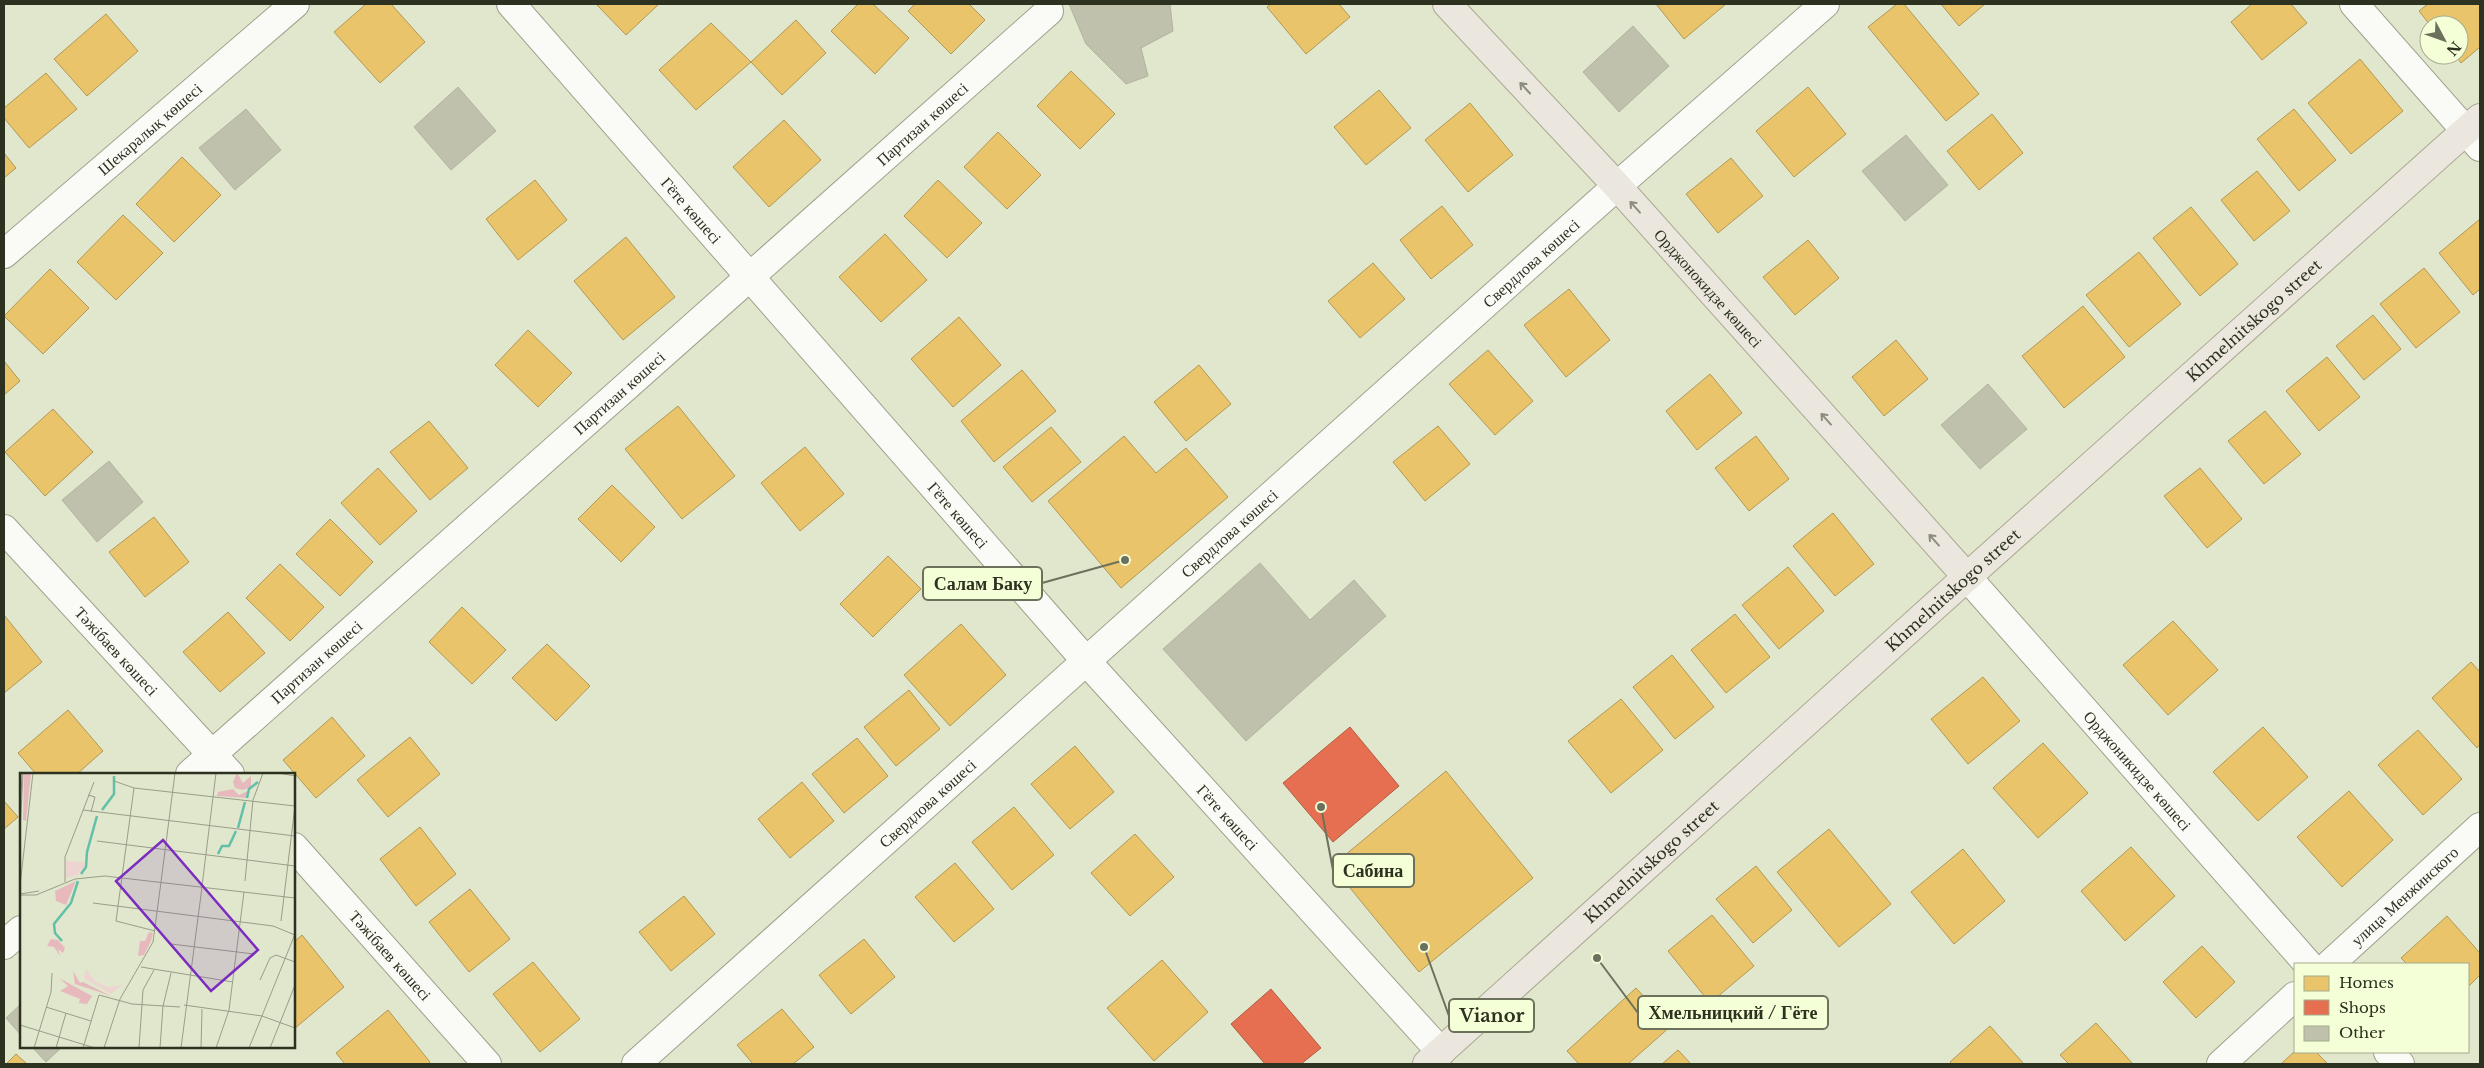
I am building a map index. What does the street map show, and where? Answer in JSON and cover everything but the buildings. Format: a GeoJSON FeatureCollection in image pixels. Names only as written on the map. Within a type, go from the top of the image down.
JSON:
{"type":"FeatureCollection","features":[{"type":"Feature","properties":{"kind":"main road","name":"Орджонокидзе көшесі"},"geometry":{"type":"LineString","coordinates":[[1447,4],[1617,186],[1966,577]]}},
{"type":"Feature","properties":{"kind":"main road","name":"Khmelnitskogo street"},"geometry":{"type":"LineString","coordinates":[[1440,1060],[1966,577],[2476,132]]}},
{"type":"Feature","properties":{"kind":"street","name":"Шекаралық көшесі"},"geometry":{"type":"LineString","coordinates":[[4,254],[295,4]]}},
{"type":"Feature","properties":{"kind":"street","name":"Гёте көшесі"},"geometry":{"type":"LineString","coordinates":[[511,4],[748,277],[1440,1060]]}},
{"type":"Feature","properties":{"kind":"street","name":"Свердлова көшесі"},"geometry":{"type":"LineString","coordinates":[[636,1064],[1617,186],[1825,4]]}},
{"type":"Feature","properties":{"kind":"street"},"geometry":{"type":"LineString","coordinates":[[2354,4],[2476,132]]}},
{"type":"Feature","properties":{"kind":"street","name":"Партизан көшесі"},"geometry":{"type":"LineString","coordinates":[[191,773],[1049,11]]}},
{"type":"Feature","properties":{"kind":"street","name":"Тәжібаев көшесі"},"geometry":{"type":"LineString","coordinates":[[4,529],[229,773]]}},
{"type":"Feature","properties":{"kind":"street","name":"Орджоникидзе көшесі"},"geometry":{"type":"LineString","coordinates":[[1966,577],[2307,963]]}},
{"type":"Feature","properties":{"kind":"street","name":"улица Менжинского"},"geometry":{"type":"LineString","coordinates":[[2331,963],[2480,827]]}},
{"type":"Feature","properties":{"kind":"street","name":"Тәжібаев көшесі"},"geometry":{"type":"LineString","coordinates":[[295,848],[487,1064]]}},
{"type":"Feature","properties":{"kind":"street"},"geometry":{"type":"LineString","coordinates":[[4,945],[20,931]]}},
{"type":"Feature","properties":{"kind":"street"},"geometry":{"type":"LineString","coordinates":[[2220,1064],[2294,997]]}},
{"type":"Feature","properties":{"kind":"street"},"geometry":{"type":"LineString","coordinates":[[2389,1053],[2400,1064]]}},
{"type":"Feature","properties":{"kind":"place","name":"Салам Баку"},"geometry":{"type":"Point","coordinates":[1125,560]}},
{"type":"Feature","properties":{"kind":"place","name":"Сабина"},"geometry":{"type":"Point","coordinates":[1321,807]}},
{"type":"Feature","properties":{"kind":"place","name":"Vianor"},"geometry":{"type":"Point","coordinates":[1424,947]}},
{"type":"Feature","properties":{"kind":"place","name":"Хмельницкий / Гёте"},"geometry":{"type":"Point","coordinates":[1597,958]}}]}
